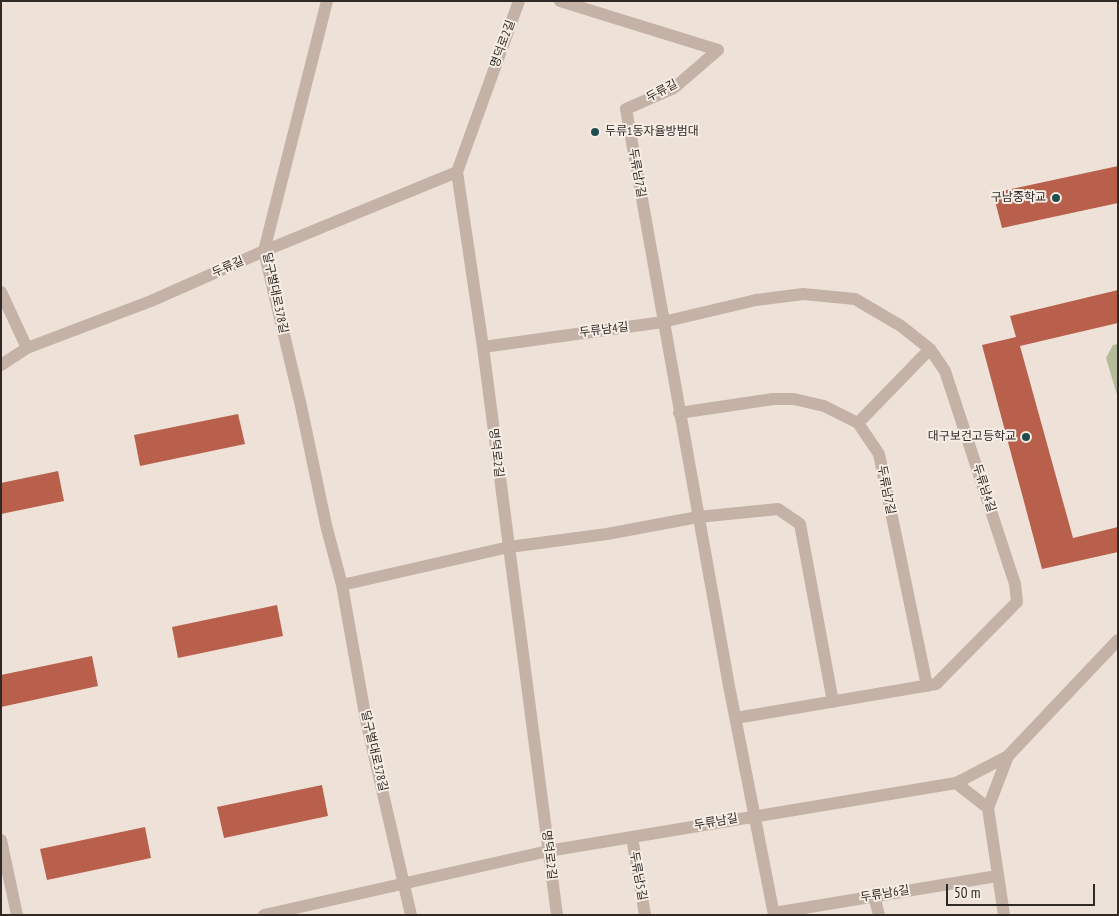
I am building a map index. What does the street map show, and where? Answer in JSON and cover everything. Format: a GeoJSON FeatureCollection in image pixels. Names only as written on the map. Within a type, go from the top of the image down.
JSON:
{"type":"FeatureCollection","features":[{"type":"Feature","properties":{"kind":"street","name":"달구벌대로378길"},"geometry":{"type":"LineString","coordinates":[[328,1],[264,251],[301,406],[326,525],[342,586],[366,720],[411,915]]}},
{"type":"Feature","properties":{"kind":"street","name":"명덕로2길"},"geometry":{"type":"LineString","coordinates":[[519,1],[458,172],[483,347],[557,915]]}},
{"type":"Feature","properties":{"kind":"street","name":"두류길"},"geometry":{"type":"LineString","coordinates":[[560,1],[718,50],[674,88],[626,109]]}},
{"type":"Feature","properties":{"kind":"street","name":"두류남7길"},"geometry":{"type":"LineString","coordinates":[[626,109],[698,518],[755,816]]}},
{"type":"Feature","properties":{"kind":"street","name":"두류길"},"geometry":{"type":"LineString","coordinates":[[1,365],[27,348],[151,301],[264,251],[458,172]]}},
{"type":"Feature","properties":{"kind":"street"},"geometry":{"type":"LineString","coordinates":[[1,292],[27,348]]}},
{"type":"Feature","properties":{"kind":"street","name":"두류남4길"},"geometry":{"type":"LineString","coordinates":[[483,347],[663,322],[756,300],[803,294],[856,299],[901,326],[930,349],[945,371],[1015,584],[1017,602],[936,684],[736,718]]}},
{"type":"Feature","properties":{"kind":"street"},"geometry":{"type":"LineString","coordinates":[[858,423],[930,349]]}},
{"type":"Feature","properties":{"kind":"street","name":"두류남7길"},"geometry":{"type":"LineString","coordinates":[[679,413],[773,399],[794,399],[824,406],[858,423],[879,454],[927,686]]}},
{"type":"Feature","properties":{"kind":"street"},"geometry":{"type":"LineString","coordinates":[[342,586],[509,547],[698,518],[778,509],[800,524],[833,702]]}},
{"type":"Feature","properties":{"kind":"street","name":"두류남길"},"geometry":{"type":"LineString","coordinates":[[264,915],[548,851],[956,783],[1008,756],[1118,640]]}},
{"type":"Feature","properties":{"kind":"street"},"geometry":{"type":"LineString","coordinates":[[1004,915],[996,876],[988,808],[1008,756]]}},
{"type":"Feature","properties":{"kind":"street"},"geometry":{"type":"LineString","coordinates":[[956,783],[988,808]]}},
{"type":"Feature","properties":{"kind":"street","name":"두류남6길"},"geometry":{"type":"LineString","coordinates":[[755,816],[774,914],[996,876]]}},
{"type":"Feature","properties":{"kind":"street","name":"두류남5길"},"geometry":{"type":"LineString","coordinates":[[632,837],[645,915]]}},
{"type":"Feature","properties":{"kind":"street"},"geometry":{"type":"LineString","coordinates":[[1,840],[17,915]]}},
{"type":"Feature","properties":{"kind":"street"},"geometry":{"type":"LineString","coordinates":[[874,896],[879,915]]}},
{"type":"Feature","properties":{"kind":"green space"},"geometry":{"type":"Polygon","coordinates":[[[1118,344],[1118,398],[1106,358],[1113,345],[1118,344]]]}},
{"type":"Feature","properties":{"kind":"building","name":"구남중학교"},"geometry":{"type":"Polygon","coordinates":[[[1118,166],[1118,203],[1002,228],[993,193],[1118,166]]]}},
{"type":"Feature","properties":{"kind":"building","name":"대구보건고등학교"},"geometry":{"type":"Polygon","coordinates":[[[1118,290],[1118,323],[1020,346],[1073,538],[1118,527],[1118,552],[1042,569],[982,345],[1016,337],[1010,316],[1118,290]]]}},
{"type":"Feature","properties":{"kind":"building"},"geometry":{"type":"Polygon","coordinates":[[[238,414],[245,444],[140,466],[134,435],[238,414]]]}},
{"type":"Feature","properties":{"kind":"building"},"geometry":{"type":"Polygon","coordinates":[[[58,471],[64,501],[1,514],[1,483],[58,471]]]}},
{"type":"Feature","properties":{"kind":"building"},"geometry":{"type":"Polygon","coordinates":[[[277,605],[283,636],[178,658],[172,627],[277,605]]]}},
{"type":"Feature","properties":{"kind":"building"},"geometry":{"type":"Polygon","coordinates":[[[92,656],[98,686],[1,707],[1,675],[92,656]]]}},
{"type":"Feature","properties":{"kind":"building"},"geometry":{"type":"Polygon","coordinates":[[[322,785],[328,816],[224,838],[217,807],[322,785]]]}},
{"type":"Feature","properties":{"kind":"building"},"geometry":{"type":"Polygon","coordinates":[[[145,827],[151,858],[47,880],[40,849],[145,827]]]}},
{"type":"Feature","properties":{"kind":"place","name":"두류1동자율방범대"},"geometry":{"type":"Point","coordinates":[595,132]}},
{"type":"Feature","properties":{"kind":"place","name":"구남중학교"},"geometry":{"type":"Point","coordinates":[1056,198]}},
{"type":"Feature","properties":{"kind":"place","name":"대구보건고등학교"},"geometry":{"type":"Point","coordinates":[1026,437]}}]}
